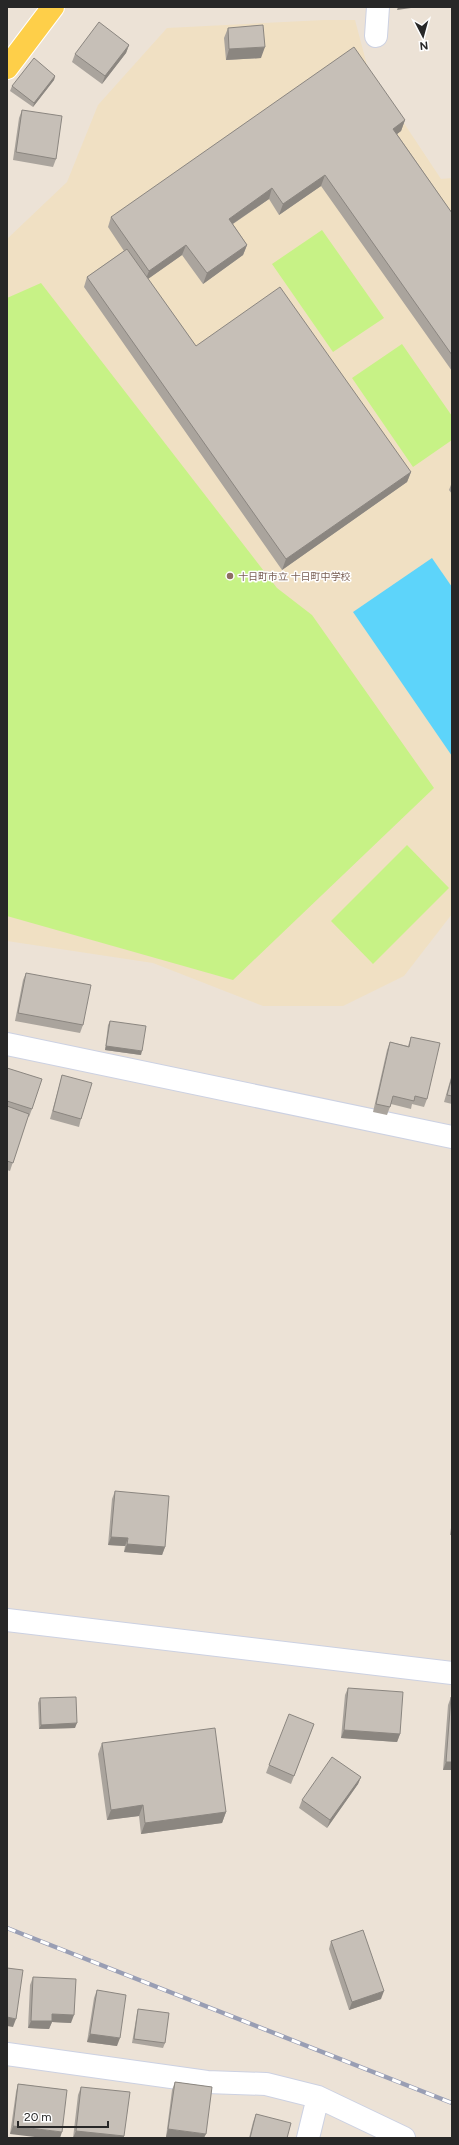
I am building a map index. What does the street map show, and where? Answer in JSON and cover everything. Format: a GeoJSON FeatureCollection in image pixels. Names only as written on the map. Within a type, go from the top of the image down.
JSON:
{"type":"FeatureCollection","features":[{"type":"Feature","properties":{"kind":"main road"},"geometry":{"type":"LineString","coordinates":[[7,68],[53,7]]}},
{"type":"Feature","properties":{"kind":"street"},"geometry":{"type":"LineString","coordinates":[[376,36],[378,7]]}},
{"type":"Feature","properties":{"kind":"street"},"geometry":{"type":"LineString","coordinates":[[7,1044],[452,1137]]}},
{"type":"Feature","properties":{"kind":"street"},"geometry":{"type":"LineString","coordinates":[[7,1620],[452,1673]]}},
{"type":"Feature","properties":{"kind":"street"},"geometry":{"type":"LineString","coordinates":[[7,2054],[207,2082],[266,2084],[318,2097],[404,2138]]}},
{"type":"Feature","properties":{"kind":"street"},"geometry":{"type":"LineString","coordinates":[[308,2138],[318,2097]]}},
{"type":"Feature","properties":{"kind":"shaded area","name":"十日町市立 十日町中学校"},"geometry":{"type":"Polygon","coordinates":[[[324,20],[355,20],[368,69],[441,179],[452,178],[452,914],[404,976],[343,1006],[263,1006],[153,963],[7,941],[7,239],[67,182],[98,105],[167,28],[324,20]]]}},
{"type":"Feature","properties":{"kind":"green space"},"geometry":{"type":"Polygon","coordinates":[[[322,230],[384,318],[333,352],[272,264],[322,230]]]}},
{"type":"Feature","properties":{"kind":"green space"},"geometry":{"type":"Polygon","coordinates":[[[41,283],[277,588],[312,615],[434,788],[233,980],[7,916],[7,298],[41,283]]]}},
{"type":"Feature","properties":{"kind":"green space"},"geometry":{"type":"Polygon","coordinates":[[[402,344],[452,416],[452,440],[413,467],[352,378],[402,344]]]}},
{"type":"Feature","properties":{"kind":"green space"},"geometry":{"type":"Polygon","coordinates":[[[407,845],[449,888],[373,964],[331,921],[407,845]]]}},
{"type":"Feature","properties":{"kind":"water"},"geometry":{"type":"Polygon","coordinates":[[[432,558],[452,587],[452,756],[353,612],[432,558]]]}},
{"type":"Feature","properties":{"kind":"building"},"geometry":{"type":"Polygon","coordinates":[[[99,22],[129,45],[105,76],[75,54],[99,22]]]}},
{"type":"Feature","properties":{"kind":"building"},"geometry":{"type":"Polygon","coordinates":[[[263,25],[265,47],[229,49],[228,28],[263,25]]]}},
{"type":"Feature","properties":{"kind":"building"},"geometry":{"type":"Polygon","coordinates":[[[354,47],[405,120],[393,129],[452,213],[452,355],[325,175],[283,204],[272,188],[229,219],[247,245],[207,273],[186,245],[149,271],[111,217],[354,47]]]}},
{"type":"Feature","properties":{"kind":"building"},"geometry":{"type":"Polygon","coordinates":[[[34,58],[55,76],[34,103],[12,86],[34,58]]]}},
{"type":"Feature","properties":{"kind":"building"},"geometry":{"type":"Polygon","coordinates":[[[22,110],[62,116],[56,159],[16,152],[22,110]]]}},
{"type":"Feature","properties":{"kind":"building"},"geometry":{"type":"Polygon","coordinates":[[[127,249],[196,346],[280,287],[411,472],[286,559],[87,277],[127,249]]]}},
{"type":"Feature","properties":{"kind":"building"},"geometry":{"type":"Polygon","coordinates":[[[26,973],[91,985],[83,1025],[18,1013],[26,973]]]}},
{"type":"Feature","properties":{"kind":"building"},"geometry":{"type":"Polygon","coordinates":[[[110,1021],[146,1026],[142,1051],[106,1046],[110,1021]]]}},
{"type":"Feature","properties":{"kind":"building"},"geometry":{"type":"Polygon","coordinates":[[[411,1037],[440,1043],[427,1099],[415,1096],[414,1101],[393,1096],[390,1107],[376,1104],[390,1042],[409,1047],[411,1037]]]}},
{"type":"Feature","properties":{"kind":"building"},"geometry":{"type":"Polygon","coordinates":[[[7,1068],[42,1079],[32,1109],[7,1101],[7,1068]]]}},
{"type":"Feature","properties":{"kind":"building"},"geometry":{"type":"Polygon","coordinates":[[[62,1075],[92,1083],[81,1119],[53,1111],[62,1075]]]}},
{"type":"Feature","properties":{"kind":"building"},"geometry":{"type":"Polygon","coordinates":[[[452,1077],[452,1096],[447,1095],[452,1077]]]}},
{"type":"Feature","properties":{"kind":"building"},"geometry":{"type":"Polygon","coordinates":[[[7,1106],[29,1114],[13,1163],[7,1161],[7,1106]]]}},
{"type":"Feature","properties":{"kind":"building"},"geometry":{"type":"Polygon","coordinates":[[[115,1491],[169,1496],[165,1547],[127,1544],[128,1538],[111,1537],[115,1491]]]}},
{"type":"Feature","properties":{"kind":"building"},"geometry":{"type":"Polygon","coordinates":[[[348,1688],[403,1692],[400,1734],[344,1730],[348,1688]]]}},
{"type":"Feature","properties":{"kind":"building"},"geometry":{"type":"Polygon","coordinates":[[[76,1697],[77,1723],[41,1725],[40,1698],[76,1697]]]}},
{"type":"Feature","properties":{"kind":"building"},"geometry":{"type":"Polygon","coordinates":[[[451,1697],[452,1762],[446,1762],[451,1697]]]}},
{"type":"Feature","properties":{"kind":"building"},"geometry":{"type":"Polygon","coordinates":[[[289,1714],[314,1724],[294,1776],[269,1765],[289,1714]]]}},
{"type":"Feature","properties":{"kind":"building"},"geometry":{"type":"Polygon","coordinates":[[[215,1728],[226,1812],[145,1823],[143,1805],[111,1810],[102,1743],[215,1728]]]}},
{"type":"Feature","properties":{"kind":"building"},"geometry":{"type":"Polygon","coordinates":[[[332,1757],[361,1777],[330,1820],[302,1800],[332,1757]]]}},
{"type":"Feature","properties":{"kind":"building"},"geometry":{"type":"Polygon","coordinates":[[[363,1930],[384,1991],[352,2002],[331,1941],[363,1930]]]}},
{"type":"Feature","properties":{"kind":"building"},"geometry":{"type":"Polygon","coordinates":[[[7,1968],[23,1970],[16,2019],[7,2017],[7,1968]]]}},
{"type":"Feature","properties":{"kind":"building"},"geometry":{"type":"Polygon","coordinates":[[[33,1977],[76,1979],[74,2015],[52,2014],[52,2021],[31,2021],[33,1977]]]}},
{"type":"Feature","properties":{"kind":"building"},"geometry":{"type":"Polygon","coordinates":[[[97,1990],[126,1995],[120,2038],[90,2034],[97,1990]]]}},
{"type":"Feature","properties":{"kind":"building"},"geometry":{"type":"Polygon","coordinates":[[[138,2009],[169,2013],[165,2043],[134,2039],[138,2009]]]}},
{"type":"Feature","properties":{"kind":"building"},"geometry":{"type":"Polygon","coordinates":[[[175,2082],[212,2087],[206,2134],[168,2129],[175,2082]]]}},
{"type":"Feature","properties":{"kind":"building"},"geometry":{"type":"Polygon","coordinates":[[[18,2084],[67,2090],[62,2132],[13,2126],[18,2084]]]}},
{"type":"Feature","properties":{"kind":"building"},"geometry":{"type":"Polygon","coordinates":[[[81,2087],[130,2092],[124,2136],[76,2131],[81,2087]]]}},
{"type":"Feature","properties":{"kind":"building"},"geometry":{"type":"Polygon","coordinates":[[[256,2114],[291,2123],[287,2138],[250,2138],[256,2114]]]}},
{"type":"Feature","properties":{"kind":"railway"},"geometry":{"type":"LineString","coordinates":[[7,1928],[452,2103]]}},
{"type":"Feature","properties":{"kind":"place","name":"十日町市立 十日町中学校"},"geometry":{"type":"Point","coordinates":[230,576]}}]}
